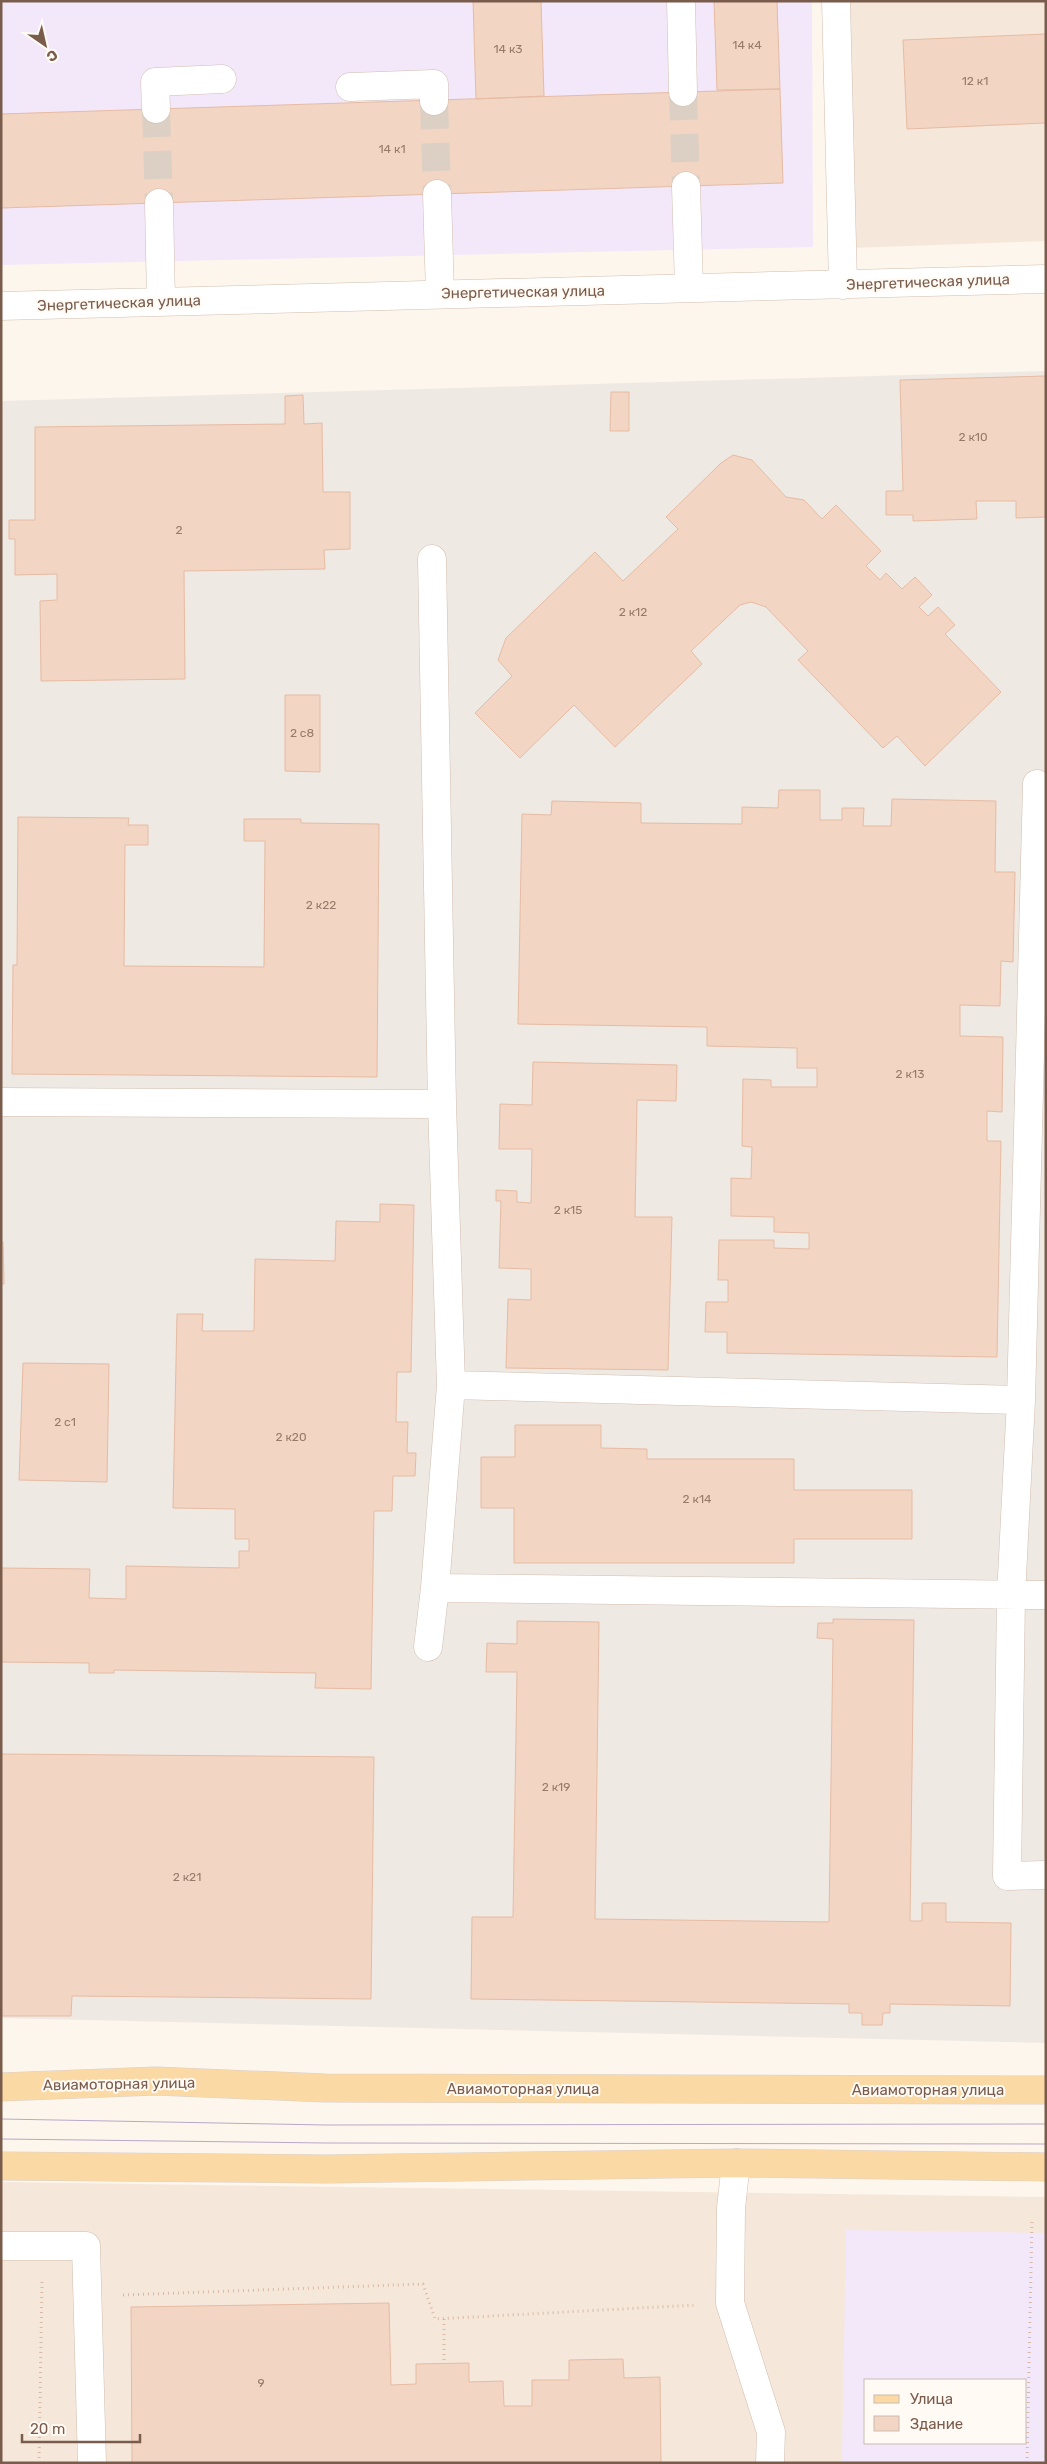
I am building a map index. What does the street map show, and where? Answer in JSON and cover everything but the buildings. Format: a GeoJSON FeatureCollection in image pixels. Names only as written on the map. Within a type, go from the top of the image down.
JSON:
{"type":"FeatureCollection","features":[{"type":"Feature","properties":{"kind":"main road","name":"Авиамоторная улица"},"geometry":{"type":"LineString","coordinates":[[1,2087],[156,2081],[325,2088],[1046,2090]]}},
{"type":"Feature","properties":{"kind":"main road"},"geometry":{"type":"LineString","coordinates":[[1,2166],[337,2168],[736,2163],[1046,2167]]}},
{"type":"Feature","properties":{"kind":"street"},"geometry":{"type":"LineString","coordinates":[[680,1],[683,92]]}},
{"type":"Feature","properties":{"kind":"street"},"geometry":{"type":"LineString","coordinates":[[836,1],[843,285]]}},
{"type":"Feature","properties":{"kind":"street"},"geometry":{"type":"LineString","coordinates":[[156,109],[155,82],[222,79]]}},
{"type":"Feature","properties":{"kind":"street"},"geometry":{"type":"LineString","coordinates":[[350,87],[434,84],[434,100]]}},
{"type":"Feature","properties":{"kind":"street"},"geometry":{"type":"LineString","coordinates":[[686,186],[689,288]]}},
{"type":"Feature","properties":{"kind":"street"},"geometry":{"type":"LineString","coordinates":[[437,194],[440,294]]}},
{"type":"Feature","properties":{"kind":"street"},"geometry":{"type":"LineString","coordinates":[[158,203],[161,301]]}},
{"type":"Feature","properties":{"kind":"street","name":"Энергетическая улица"},"geometry":{"type":"LineString","coordinates":[[1,306],[843,285],[1046,278]]}},
{"type":"Feature","properties":{"kind":"street"},"geometry":{"type":"LineString","coordinates":[[428,1647],[436,1588],[451,1385],[442,1104],[432,559]]}},
{"type":"Feature","properties":{"kind":"street"},"geometry":{"type":"LineString","coordinates":[[1037,784],[1021,1400],[1011,1596],[1007,1876],[1046,1875]]}},
{"type":"Feature","properties":{"kind":"street"},"geometry":{"type":"LineString","coordinates":[[1,1102],[442,1104]]}},
{"type":"Feature","properties":{"kind":"street"},"geometry":{"type":"LineString","coordinates":[[451,1385],[1021,1400]]}},
{"type":"Feature","properties":{"kind":"street"},"geometry":{"type":"LineString","coordinates":[[436,1588],[1046,1595]]}},
{"type":"Feature","properties":{"kind":"street"},"geometry":{"type":"LineString","coordinates":[[736,2163],[731,2208],[730,2303],[771,2432],[770,2463]]}},
{"type":"Feature","properties":{"kind":"street"},"geometry":{"type":"LineString","coordinates":[[1,2246],[86,2246],[92,2463]]}},
{"type":"Feature","properties":{"kind":"path"},"geometry":{"type":"LineString","coordinates":[[1027,2463],[1032,2220]]}},
{"type":"Feature","properties":{"kind":"path"},"geometry":{"type":"LineString","coordinates":[[39,2463],[43,2246]]}},
{"type":"Feature","properties":{"kind":"path"},"geometry":{"type":"LineString","coordinates":[[87,2297],[423,2284],[435,2319],[730,2303]]}},
{"type":"Feature","properties":{"kind":"path"},"geometry":{"type":"LineString","coordinates":[[444,2318],[444,2364]]}},
{"type":"Feature","properties":{"kind":"shaded area"},"geometry":{"type":"Polygon","coordinates":[[[1,1],[812,1],[813,247],[1,265],[1,1]]]}},
{"type":"Feature","properties":{"kind":"shaded area"},"geometry":{"type":"Polygon","coordinates":[[[846,1],[1046,1],[1046,241],[851,248],[846,1]]]}},
{"type":"Feature","properties":{"kind":"shaded area"},"geometry":{"type":"Polygon","coordinates":[[[1046,371],[1046,2043],[1,2018],[1,401],[1046,371]]]}},
{"type":"Feature","properties":{"kind":"shaded area"},"geometry":{"type":"Polygon","coordinates":[[[1,2182],[1046,2197],[1046,2463],[1,2463],[1,2182]]]}},
{"type":"Feature","properties":{"kind":"shaded area"},"geometry":{"type":"Polygon","coordinates":[[[846,2230],[1046,2233],[1046,2463],[842,2463],[846,2230]]]}},
{"type":"Feature","properties":{"kind":"tunnel"},"geometry":{"type":"LineString","coordinates":[[683,92],[686,186]]}},
{"type":"Feature","properties":{"kind":"tunnel"},"geometry":{"type":"LineString","coordinates":[[434,101],[437,194]]}},
{"type":"Feature","properties":{"kind":"tunnel"},"geometry":{"type":"LineString","coordinates":[[156,109],[159,203]]}},
{"type":"Feature","properties":{"kind":"tram line"},"geometry":{"type":"LineString","coordinates":[[1,2119],[326,2125],[1046,2124]]}},
{"type":"Feature","properties":{"kind":"tram line"},"geometry":{"type":"LineString","coordinates":[[1,2139],[327,2143],[1046,2144]]}}]}
